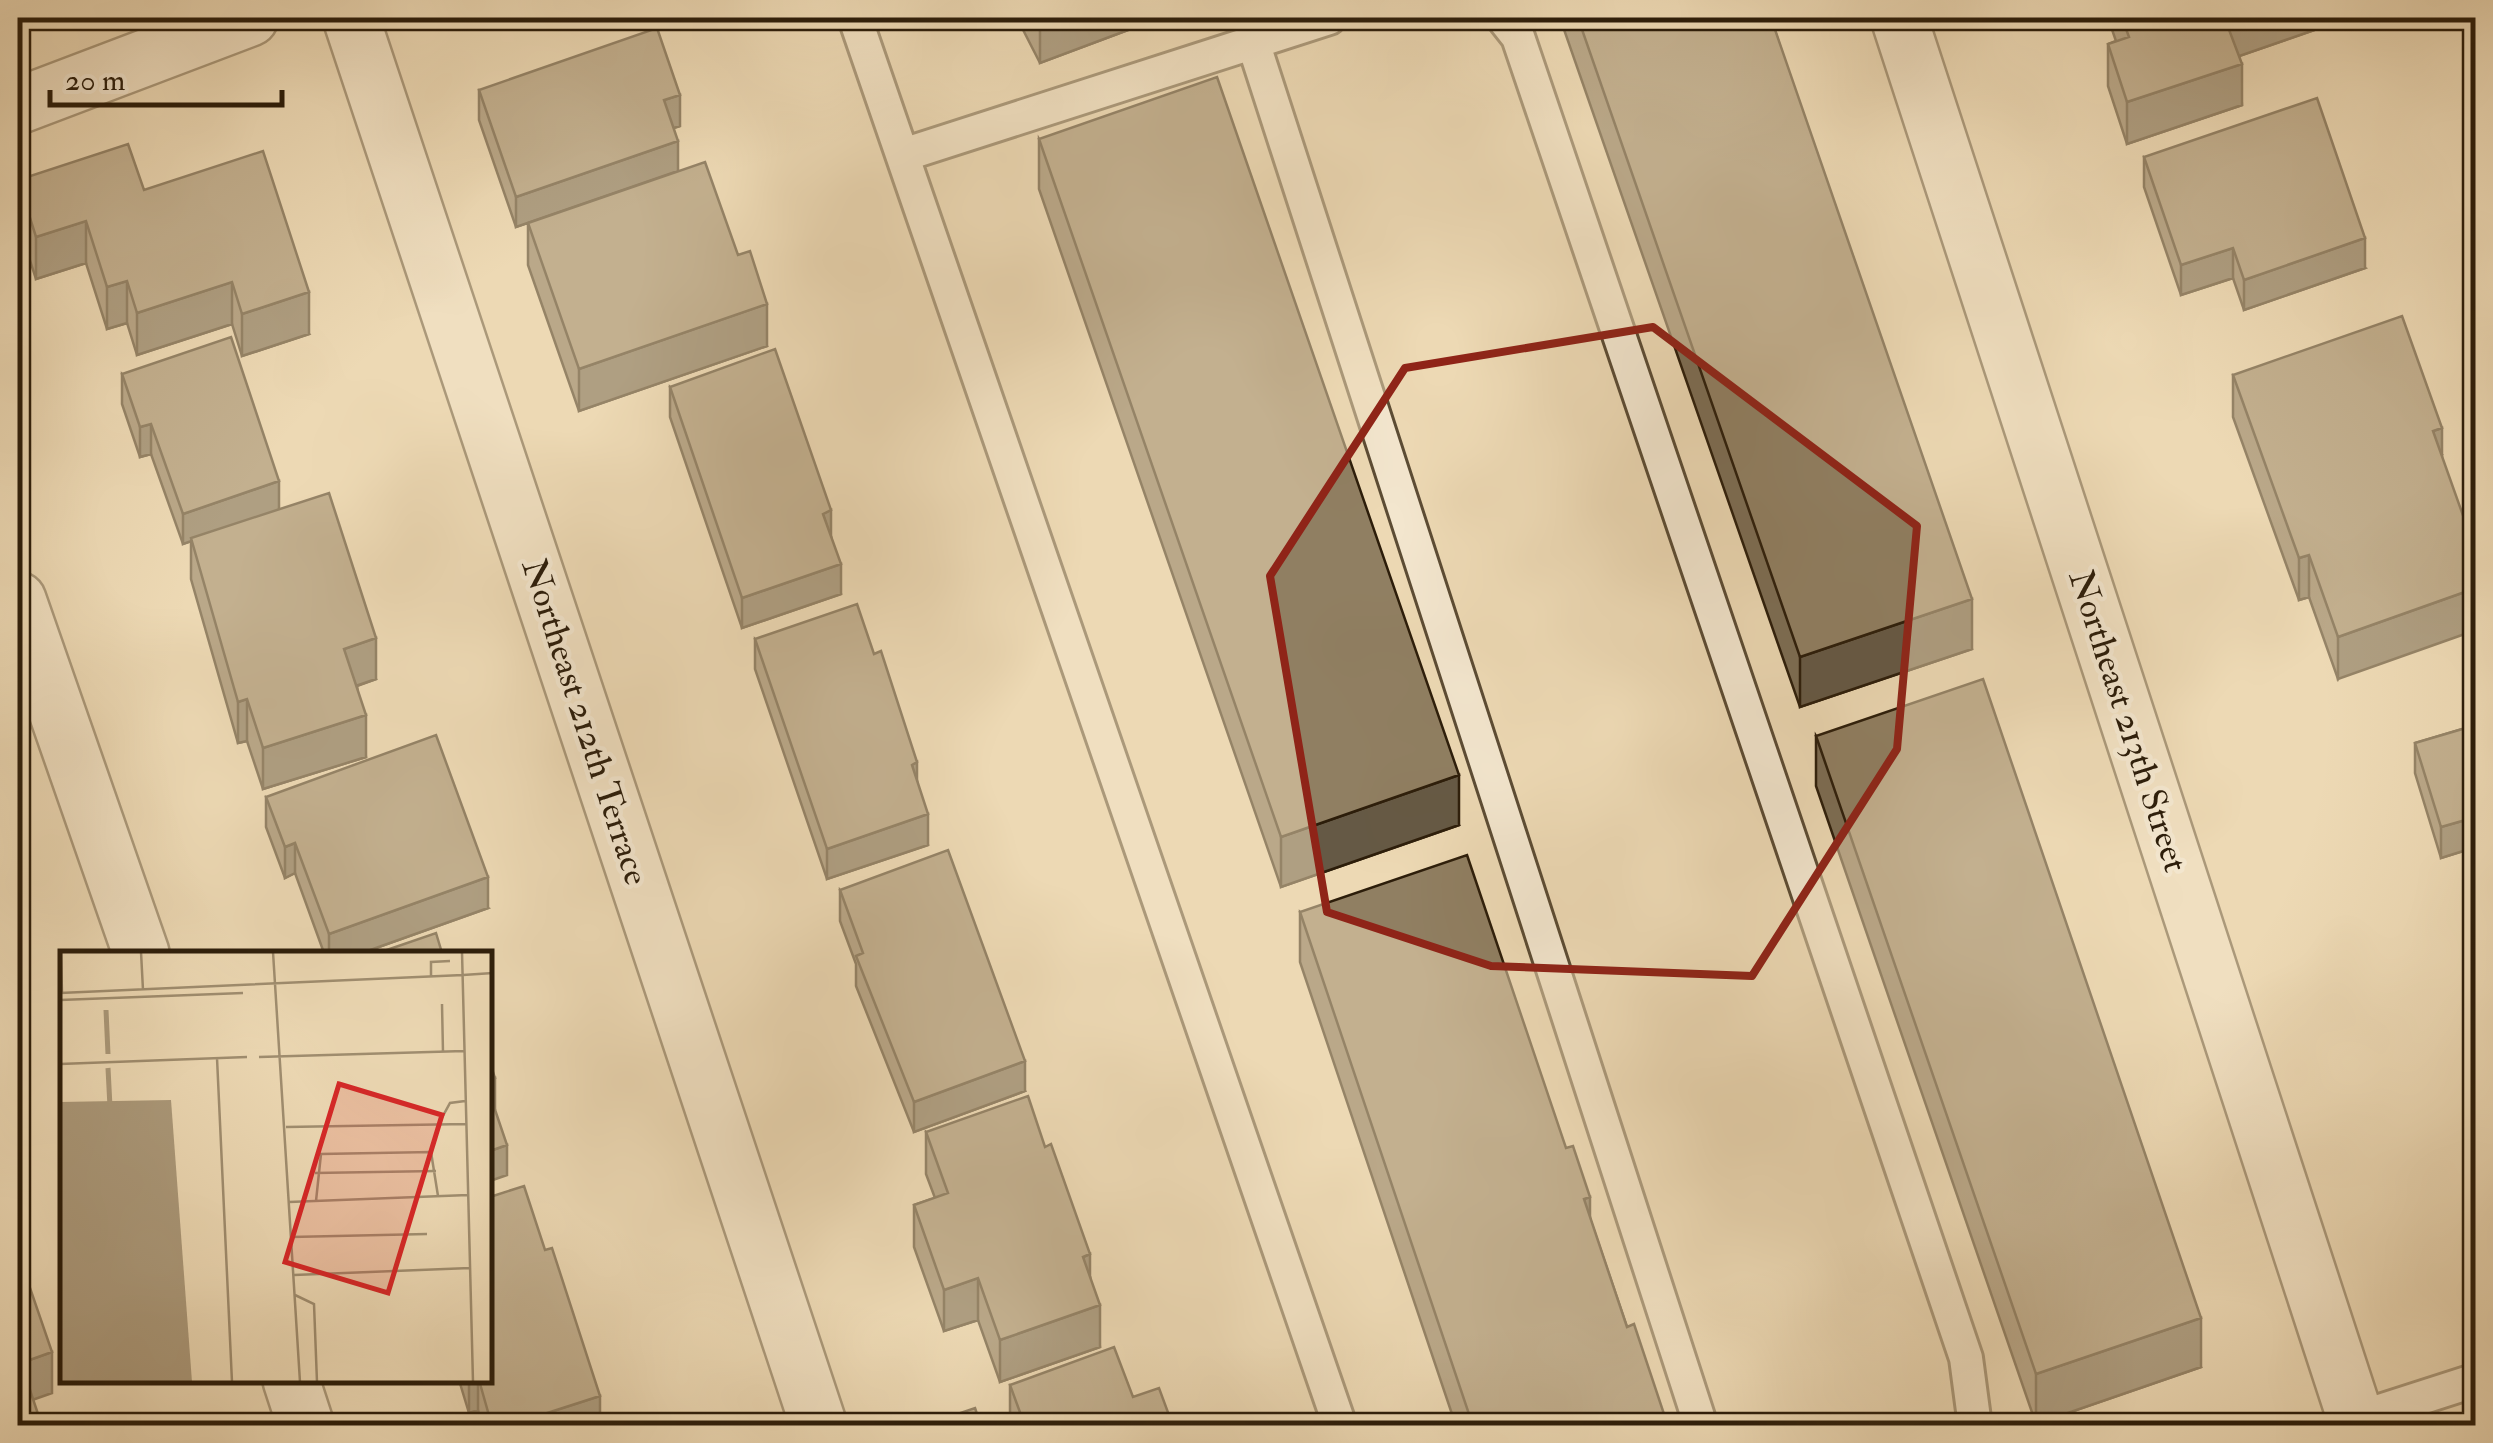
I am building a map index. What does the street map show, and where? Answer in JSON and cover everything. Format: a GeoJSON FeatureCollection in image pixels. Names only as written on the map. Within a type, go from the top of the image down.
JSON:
{"type":"FeatureCollection","features":[{"type":"Feature","properties":{"kind":"street"},"geometry":{"type":"LineString","coordinates":[[18,106],[250,18]]}},
{"type":"Feature","properties":{"kind":"street","name":"Northeast 212th Terrace"},"geometry":{"type":"LineString","coordinates":[[351,18],[819,1426]]}},
{"type":"Feature","properties":{"kind":"street","name":"Northeast 213th Street"},"geometry":{"type":"LineString","coordinates":[[1899,18],[2357,1422]]}},
{"type":"Feature","properties":{"kind":"street"},"geometry":{"type":"LineString","coordinates":[[18,600],[140,951]]}},
{"type":"Feature","properties":{"kind":"street"},"geometry":{"type":"LineString","coordinates":[[291,1383],[306,1426]]}},
{"type":"Feature","properties":{"kind":"lane"},"geometry":{"type":"LineString","coordinates":[[855,18],[1340,1426]]}},
{"type":"Feature","properties":{"kind":"lane"},"geometry":{"type":"LineString","coordinates":[[903,155],[1329,18]]}},
{"type":"Feature","properties":{"kind":"lane"},"geometry":{"type":"LineString","coordinates":[[1504,18],[1518,38],[1966,1358],[1976,1426]]}},
{"type":"Feature","properties":{"kind":"lane"},"geometry":{"type":"LineString","coordinates":[[1253,42],[1701,1426]]}},
{"type":"Feature","properties":{"kind":"lane"},"geometry":{"type":"LineString","coordinates":[[2357,1422],[2467,1383],[2476,1391]]}},
{"type":"Feature","properties":{"kind":"highlighted area"},"geometry":{"type":"Polygon","coordinates":[[[1653,327],[1917,526],[1897,749],[1752,976],[1491,966],[1327,912],[1270,576],[1405,368],[1653,327]]]}},
{"type":"Feature","properties":{"kind":"building"},"geometry":{"type":"Polygon","coordinates":[[[1578,18],[1771,18],[1972,599],[1800,657],[1578,18]]]}},
{"type":"Feature","properties":{"kind":"building"},"geometry":{"type":"Polygon","coordinates":[[[2122,18],[2229,18],[2225,19],[2242,64],[2127,102],[2108,44],[2129,37],[2122,18]]]}},
{"type":"Feature","properties":{"kind":"building"},"geometry":{"type":"Polygon","coordinates":[[[657,28],[680,95],[664,100],[678,141],[516,197],[479,90],[657,28]]]}},
{"type":"Feature","properties":{"kind":"building"},"geometry":{"type":"Polygon","coordinates":[[[1217,77],[1459,775],[1281,837],[1039,139],[1217,77]]]}},
{"type":"Feature","properties":{"kind":"building"},"geometry":{"type":"Polygon","coordinates":[[[2317,98],[2365,238],[2244,280],[2233,248],[2181,265],[2144,157],[2317,98]]]}},
{"type":"Feature","properties":{"kind":"building"},"geometry":{"type":"Polygon","coordinates":[[[128,144],[144,190],[263,151],[309,292],[242,314],[232,282],[137,313],[127,281],[107,287],[86,221],[36,237],[18,180],[128,144]]]}},
{"type":"Feature","properties":{"kind":"building"},"geometry":{"type":"Polygon","coordinates":[[[705,162],[738,255],[750,251],[767,304],[579,369],[528,223],[705,162]]]}},
{"type":"Feature","properties":{"kind":"building"},"geometry":{"type":"Polygon","coordinates":[[[2402,316],[2442,428],[2433,431],[2476,552],[2476,588],[2338,637],[2309,555],[2299,558],[2233,375],[2402,316]]]}},
{"type":"Feature","properties":{"kind":"building"},"geometry":{"type":"Polygon","coordinates":[[[231,337],[279,481],[183,514],[151,424],[140,427],[122,374],[231,337]]]}},
{"type":"Feature","properties":{"kind":"building"},"geometry":{"type":"Polygon","coordinates":[[[775,349],[831,510],[823,514],[841,564],[742,598],[670,387],[775,349]]]}},
{"type":"Feature","properties":{"kind":"building"},"geometry":{"type":"Polygon","coordinates":[[[329,493],[376,638],[344,649],[366,715],[263,748],[247,699],[238,702],[191,538],[329,493]]]}},
{"type":"Feature","properties":{"kind":"building"},"geometry":{"type":"Polygon","coordinates":[[[857,604],[874,654],[881,651],[917,762],[912,765],[928,814],[827,849],[755,639],[857,604]]]}},
{"type":"Feature","properties":{"kind":"building"},"geometry":{"type":"Polygon","coordinates":[[[1983,679],[2201,1318],[2036,1374],[1816,736],[1983,679]]]}},
{"type":"Feature","properties":{"kind":"building"},"geometry":{"type":"Polygon","coordinates":[[[2476,725],[2476,817],[2441,827],[2415,743],[2476,725]]]}},
{"type":"Feature","properties":{"kind":"building"},"geometry":{"type":"Polygon","coordinates":[[[436,735],[488,877],[329,934],[295,843],[285,847],[266,797],[436,735]]]}},
{"type":"Feature","properties":{"kind":"building"},"geometry":{"type":"Polygon","coordinates":[[[948,850],[1025,1061],[914,1102],[856,956],[863,953],[840,890],[948,850]]]}},
{"type":"Feature","properties":{"kind":"building"},"geometry":{"type":"Polygon","coordinates":[[[1467,855],[1566,1148],[1573,1146],[1590,1197],[1584,1199],[1627,1327],[1634,1324],[1668,1426],[1473,1426],[1300,912],[1467,855]]]}},
{"type":"Feature","properties":{"kind":"building"},"geometry":{"type":"Polygon","coordinates":[[[436,933],[441,951],[384,951],[436,933]]]}},
{"type":"Feature","properties":{"kind":"building"},"geometry":{"type":"Polygon","coordinates":[[[1028,1096],[1045,1147],[1051,1144],[1090,1254],[1083,1257],[1100,1305],[1000,1340],[978,1278],[944,1290],[914,1205],[948,1193],[926,1132],[1028,1096]]]}},
{"type":"Feature","properties":{"kind":"building"},"geometry":{"type":"Polygon","coordinates":[[[492,1101],[507,1145],[492,1150],[492,1101]]]}},
{"type":"Feature","properties":{"kind":"building"},"geometry":{"type":"Polygon","coordinates":[[[524,1186],[545,1250],[552,1248],[600,1396],[507,1426],[492,1426],[480,1383],[492,1383],[492,1196],[524,1186]]]}},
{"type":"Feature","properties":{"kind":"building"},"geometry":{"type":"Polygon","coordinates":[[[18,1253],[52,1352],[21,1363],[42,1426],[18,1426],[18,1253]]]}},
{"type":"Feature","properties":{"kind":"building"},"geometry":{"type":"Polygon","coordinates":[[[1114,1347],[1133,1397],[1159,1388],[1173,1426],[1025,1426],[1010,1385],[1114,1347]]]}},
{"type":"Feature","properties":{"kind":"building"},"geometry":{"type":"Polygon","coordinates":[[[975,1408],[981,1426],[922,1426],[975,1408]]]}}]}
